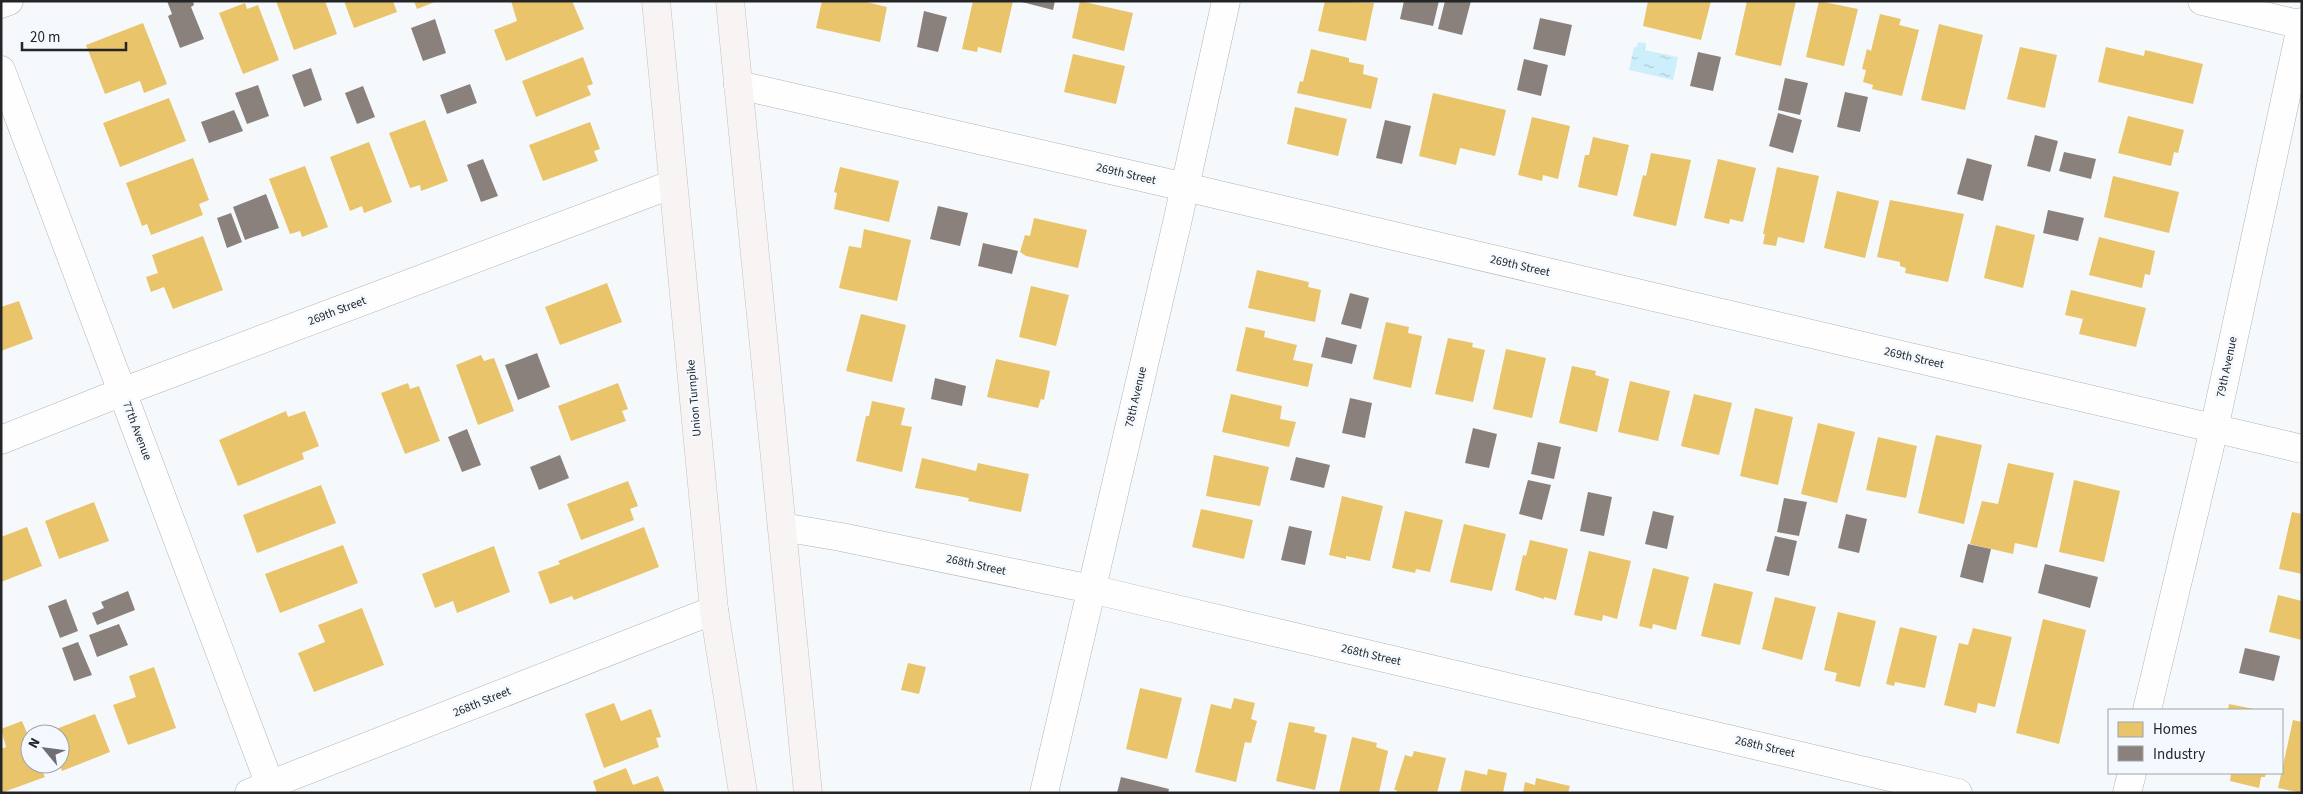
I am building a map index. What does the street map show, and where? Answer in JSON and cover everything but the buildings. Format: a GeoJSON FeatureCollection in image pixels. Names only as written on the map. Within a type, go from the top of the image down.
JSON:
{"type":"FeatureCollection","features":[{"type":"Feature","properties":{"kind":"main road","name":"Union Turnpike"},"geometry":{"type":"LineString","coordinates":[[656,1],[714,610],[743,793]]}},
{"type":"Feature","properties":{"kind":"main road"},"geometry":{"type":"LineString","coordinates":[[730,1],[808,793]]}},
{"type":"Feature","properties":{"kind":"street"},"geometry":{"type":"LineString","coordinates":[[1,4],[9,1]]}},
{"type":"Feature","properties":{"kind":"street","name":"78th Avenue"},"geometry":{"type":"LineString","coordinates":[[1044,793],[1185,187],[1226,1]]}},
{"type":"Feature","properties":{"kind":"street"},"geometry":{"type":"LineString","coordinates":[[2202,1],[2302,24]]}},
{"type":"Feature","properties":{"kind":"street","name":"79th Avenue"},"geometry":{"type":"LineString","coordinates":[[2147,709],[2214,429],[2302,24]]}},
{"type":"Feature","properties":{"kind":"street","name":"77th Avenue"},"geometry":{"type":"LineString","coordinates":[[1,70],[122,392],[264,790]]}},
{"type":"Feature","properties":{"kind":"street","name":"269th Street"},"geometry":{"type":"LineString","coordinates":[[738,85],[1185,187],[2302,449]]}},
{"type":"Feature","properties":{"kind":"street","name":"269th Street"},"geometry":{"type":"LineString","coordinates":[[1,440],[122,392],[673,184]]}},
{"type":"Feature","properties":{"kind":"street","name":"268th Street"},"geometry":{"type":"LineString","coordinates":[[782,527],[841,537],[1091,588],[1958,793]]}},
{"type":"Feature","properties":{"kind":"street","name":"268th Street"},"geometry":{"type":"LineString","coordinates":[[264,790],[714,610]]}},
{"type":"Feature","properties":{"kind":"street"},"geometry":{"type":"LineString","coordinates":[[2127,793],[2132,774]]}},
{"type":"Feature","properties":{"kind":"water"},"geometry":{"type":"Polygon","coordinates":[[[1638,42],[1646,43],[1645,50],[1678,57],[1673,80],[1629,70],[1634,47],[1637,47],[1638,42]]]}}]}
